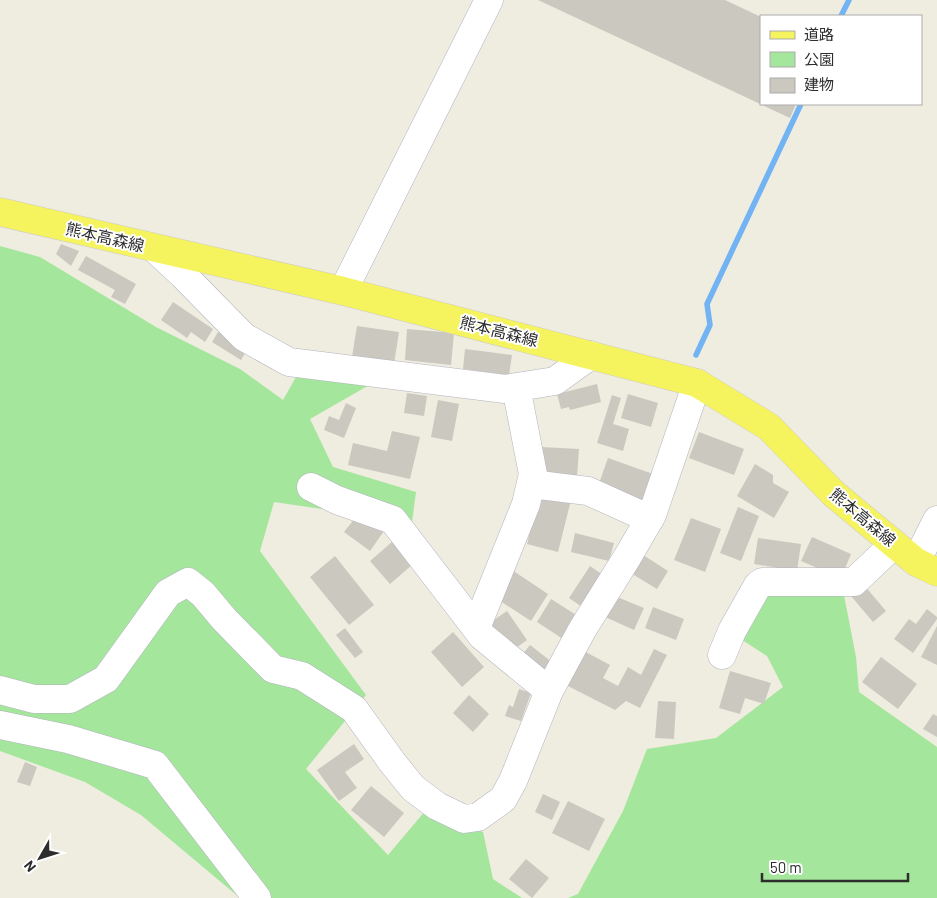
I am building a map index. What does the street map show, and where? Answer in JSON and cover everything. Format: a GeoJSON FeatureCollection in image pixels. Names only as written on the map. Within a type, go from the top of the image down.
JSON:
{"type":"FeatureCollection","features":[{"type":"Feature","properties":{"kind":"main road","name":"熊本高森線"},"geometry":{"type":"LineString","coordinates":[[0,212],[343,291],[697,383],[769,426],[834,494],[894,544],[927,567]]}},
{"type":"Feature","properties":{"kind":"street"},"geometry":{"type":"LineString","coordinates":[[343,291],[489,0]]}},
{"type":"Feature","properties":{"kind":"street"},"geometry":{"type":"LineString","coordinates":[[154,248],[244,337],[289,362],[505,388],[555,381],[591,355]]}},
{"type":"Feature","properties":{"kind":"street"},"geometry":{"type":"LineString","coordinates":[[0,690],[34,699],[70,699],[106,679],[168,593],[188,582],[203,594],[224,619],[273,669],[302,676],[354,708],[413,788],[437,806],[464,819],[478,817],[503,799],[513,781],[549,691],[582,630],[650,519],[697,383]]}},
{"type":"Feature","properties":{"kind":"street"},"geometry":{"type":"LineString","coordinates":[[476,628],[526,504],[533,474],[516,387]]}},
{"type":"Feature","properties":{"kind":"street"},"geometry":{"type":"LineString","coordinates":[[531,484],[588,491],[650,519]]}},
{"type":"Feature","properties":{"kind":"street"},"geometry":{"type":"LineString","coordinates":[[311,487],[337,500],[393,520],[482,636],[549,691]]}},
{"type":"Feature","properties":{"kind":"street"},"geometry":{"type":"LineString","coordinates":[[927,567],[937,520]]}},
{"type":"Feature","properties":{"kind":"street"},"geometry":{"type":"LineString","coordinates":[[722,655],[732,631],[762,582],[854,582],[894,544]]}},
{"type":"Feature","properties":{"kind":"street"},"geometry":{"type":"LineString","coordinates":[[0,725],[68,739],[155,765],[257,898]]}},
{"type":"Feature","properties":{"kind":"green space"},"geometry":{"type":"Polygon","coordinates":[[[0,246],[40,257],[156,327],[240,369],[283,400],[300,370],[371,384],[310,419],[333,467],[416,492],[412,522],[274,502],[260,551],[366,695],[306,769],[388,855],[426,810],[483,832],[493,879],[522,898],[240,898],[141,815],[85,782],[0,751],[0,246]]]}},
{"type":"Feature","properties":{"kind":"green space"},"geometry":{"type":"Polygon","coordinates":[[[767,587],[843,590],[856,657],[859,692],[937,747],[937,898],[568,898],[578,894],[623,811],[647,749],[716,738],[783,687],[767,656],[739,638],[767,587]]]}},
{"type":"Feature","properties":{"kind":"building"},"geometry":{"type":"Polygon","coordinates":[[[538,0],[725,0],[760,17],[760,104],[538,0]]]}},
{"type":"Feature","properties":{"kind":"building"},"geometry":{"type":"Polygon","coordinates":[[[762,105],[796,105],[790,118],[762,105]]]}},
{"type":"Feature","properties":{"kind":"building"},"geometry":{"type":"Polygon","coordinates":[[[61,244],[79,251],[71,266],[56,254],[61,244]]]}},
{"type":"Feature","properties":{"kind":"building"},"geometry":{"type":"Polygon","coordinates":[[[86,256],[136,284],[125,304],[111,297],[115,290],[78,270],[86,256]]]}},
{"type":"Feature","properties":{"kind":"building"},"geometry":{"type":"Polygon","coordinates":[[[173,302],[213,329],[205,342],[191,332],[187,338],[161,320],[173,302]]]}},
{"type":"Feature","properties":{"kind":"building"},"geometry":{"type":"Polygon","coordinates":[[[357,326],[399,332],[394,364],[352,357],[357,326]]]}},
{"type":"Feature","properties":{"kind":"building"},"geometry":{"type":"Polygon","coordinates":[[[407,329],[454,333],[451,365],[405,360],[407,329]]]}},
{"type":"Feature","properties":{"kind":"building"},"geometry":{"type":"Polygon","coordinates":[[[218,332],[247,350],[241,360],[212,342],[218,332]]]}},
{"type":"Feature","properties":{"kind":"building"},"geometry":{"type":"Polygon","coordinates":[[[465,349],[512,355],[509,375],[463,369],[465,349]]]}},
{"type":"Feature","properties":{"kind":"building"},"geometry":{"type":"Polygon","coordinates":[[[597,384],[601,402],[570,410],[569,407],[561,409],[557,394],[597,384]]]}},
{"type":"Feature","properties":{"kind":"building"},"geometry":{"type":"Polygon","coordinates":[[[407,393],[427,396],[424,416],[404,413],[407,393]]]}},
{"type":"Feature","properties":{"kind":"building"},"geometry":{"type":"Polygon","coordinates":[[[628,394],[658,403],[651,427],[621,418],[628,394]]]}},
{"type":"Feature","properties":{"kind":"building"},"geometry":{"type":"Polygon","coordinates":[[[612,395],[621,398],[613,424],[629,429],[623,451],[597,443],[612,395]]]}},
{"type":"Feature","properties":{"kind":"building"},"geometry":{"type":"Polygon","coordinates":[[[438,400],[459,404],[452,441],[431,437],[438,400]]]}},
{"type":"Feature","properties":{"kind":"building"},"geometry":{"type":"Polygon","coordinates":[[[346,403],[356,408],[344,438],[324,430],[329,416],[339,420],[346,403]]]}},
{"type":"Feature","properties":{"kind":"building"},"geometry":{"type":"Polygon","coordinates":[[[392,431],[420,437],[410,479],[348,465],[353,443],[387,451],[392,431]]]}},
{"type":"Feature","properties":{"kind":"building"},"geometry":{"type":"Polygon","coordinates":[[[699,432],[744,449],[734,475],[689,458],[699,432]]]}},
{"type":"Feature","properties":{"kind":"building"},"geometry":{"type":"Polygon","coordinates":[[[541,447],[579,449],[577,477],[539,475],[541,447]]]}},
{"type":"Feature","properties":{"kind":"building"},"geometry":{"type":"Polygon","coordinates":[[[608,458],[653,474],[642,508],[596,492],[608,458]]]}},
{"type":"Feature","properties":{"kind":"building"},"geometry":{"type":"Polygon","coordinates":[[[755,464],[773,475],[773,483],[789,492],[774,518],[737,496],[755,464]]]}},
{"type":"Feature","properties":{"kind":"building"},"geometry":{"type":"Polygon","coordinates":[[[541,488],[572,496],[558,552],[527,544],[541,488]]]}},
{"type":"Feature","properties":{"kind":"building"},"geometry":{"type":"Polygon","coordinates":[[[738,507],[759,516],[741,561],[720,553],[738,507]]]}},
{"type":"Feature","properties":{"kind":"building"},"geometry":{"type":"Polygon","coordinates":[[[359,513],[384,531],[370,551],[344,532],[359,513]]]}},
{"type":"Feature","properties":{"kind":"building"},"geometry":{"type":"Polygon","coordinates":[[[691,518],[721,529],[705,572],[674,560],[691,518]]]}},
{"type":"Feature","properties":{"kind":"building"},"geometry":{"type":"Polygon","coordinates":[[[575,533],[614,543],[609,561],[571,552],[575,533]]]}},
{"type":"Feature","properties":{"kind":"building"},"geometry":{"type":"Polygon","coordinates":[[[400,535],[420,558],[390,584],[370,561],[400,535]]]}},
{"type":"Feature","properties":{"kind":"building"},"geometry":{"type":"Polygon","coordinates":[[[812,537],[851,554],[841,578],[801,561],[812,537]]]}},
{"type":"Feature","properties":{"kind":"building"},"geometry":{"type":"Polygon","coordinates":[[[758,538],[801,544],[797,571],[754,564],[758,538]]]}},
{"type":"Feature","properties":{"kind":"building"},"geometry":{"type":"Polygon","coordinates":[[[640,553],[668,571],[657,589],[629,572],[640,553]]]}},
{"type":"Feature","properties":{"kind":"building"},"geometry":{"type":"Polygon","coordinates":[[[335,556],[374,605],[349,625],[310,577],[335,556]]]}},
{"type":"Feature","properties":{"kind":"building"},"geometry":{"type":"Polygon","coordinates":[[[590,566],[606,577],[585,609],[569,598],[590,566]]]}},
{"type":"Feature","properties":{"kind":"building"},"geometry":{"type":"Polygon","coordinates":[[[512,570],[548,594],[531,621],[494,597],[512,570]]]}},
{"type":"Feature","properties":{"kind":"building"},"geometry":{"type":"Polygon","coordinates":[[[864,585],[886,611],[873,622],[851,596],[864,585]]]}},
{"type":"Feature","properties":{"kind":"building"},"geometry":{"type":"Polygon","coordinates":[[[612,595],[644,608],[634,630],[603,616],[612,595]]]}},
{"type":"Feature","properties":{"kind":"building"},"geometry":{"type":"Polygon","coordinates":[[[551,599],[581,618],[566,641],[537,622],[551,599]]]}},
{"type":"Feature","properties":{"kind":"building"},"geometry":{"type":"Polygon","coordinates":[[[653,607],[684,619],[676,640],[645,628],[653,607]]]}},
{"type":"Feature","properties":{"kind":"building"},"geometry":{"type":"Polygon","coordinates":[[[927,609],[937,619],[913,653],[894,639],[909,619],[916,624],[927,609]]]}},
{"type":"Feature","properties":{"kind":"building"},"geometry":{"type":"Polygon","coordinates":[[[507,611],[527,640],[509,653],[488,624],[507,611]]]}},
{"type":"Feature","properties":{"kind":"building"},"geometry":{"type":"Polygon","coordinates":[[[937,626],[937,665],[921,657],[937,626]]]}},
{"type":"Feature","properties":{"kind":"building"},"geometry":{"type":"Polygon","coordinates":[[[345,628],[363,652],[355,658],[336,635],[345,628]]]}},
{"type":"Feature","properties":{"kind":"building"},"geometry":{"type":"Polygon","coordinates":[[[453,632],[484,667],[462,687],[431,652],[453,632]]]}},
{"type":"Feature","properties":{"kind":"building"},"geometry":{"type":"Polygon","coordinates":[[[530,645],[557,666],[546,681],[518,660],[530,645]]]}},
{"type":"Feature","properties":{"kind":"building"},"geometry":{"type":"Polygon","coordinates":[[[654,649],[667,655],[640,708],[626,701],[615,710],[566,685],[584,651],[610,665],[603,678],[618,686],[628,667],[641,675],[654,649]]]}},
{"type":"Feature","properties":{"kind":"building"},"geometry":{"type":"Polygon","coordinates":[[[881,657],[917,684],[898,709],[862,682],[881,657]]]}},
{"type":"Feature","properties":{"kind":"building"},"geometry":{"type":"Polygon","coordinates":[[[730,671],[771,683],[764,704],[745,698],[740,714],[719,708],[730,671]]]}},
{"type":"Feature","properties":{"kind":"building"},"geometry":{"type":"Polygon","coordinates":[[[519,689],[531,693],[521,721],[505,716],[509,705],[513,707],[519,689]]]}},
{"type":"Feature","properties":{"kind":"building"},"geometry":{"type":"Polygon","coordinates":[[[469,695],[489,714],[473,732],[453,713],[469,695]]]}},
{"type":"Feature","properties":{"kind":"building"},"geometry":{"type":"Polygon","coordinates":[[[658,701],[676,702],[674,739],[655,738],[658,701]]]}},
{"type":"Feature","properties":{"kind":"building"},"geometry":{"type":"Polygon","coordinates":[[[933,714],[937,716],[937,737],[923,729],[933,714]]]}},
{"type":"Feature","properties":{"kind":"building"},"geometry":{"type":"Polygon","coordinates":[[[354,744],[364,759],[345,772],[357,788],[339,801],[317,770],[354,744]]]}},
{"type":"Feature","properties":{"kind":"building"},"geometry":{"type":"Polygon","coordinates":[[[25,762],[37,767],[30,786],[17,782],[25,762]]]}},
{"type":"Feature","properties":{"kind":"building"},"geometry":{"type":"Polygon","coordinates":[[[371,786],[404,813],[384,837],[351,810],[371,786]]]}},
{"type":"Feature","properties":{"kind":"building"},"geometry":{"type":"Polygon","coordinates":[[[543,794],[560,802],[552,820],[535,812],[543,794]]]}},
{"type":"Feature","properties":{"kind":"building"},"geometry":{"type":"Polygon","coordinates":[[[568,801],[605,819],[589,851],[552,833],[568,801]]]}},
{"type":"Feature","properties":{"kind":"building"},"geometry":{"type":"Polygon","coordinates":[[[526,859],[549,878],[532,898],[509,879],[526,859]]]}},
{"type":"Feature","properties":{"kind":"waterway"},"geometry":{"type":"LineString","coordinates":[[842,15],[849,0]]}},
{"type":"Feature","properties":{"kind":"waterway"},"geometry":{"type":"LineString","coordinates":[[696,355],[710,325],[707,304],[801,105]]}}]}
